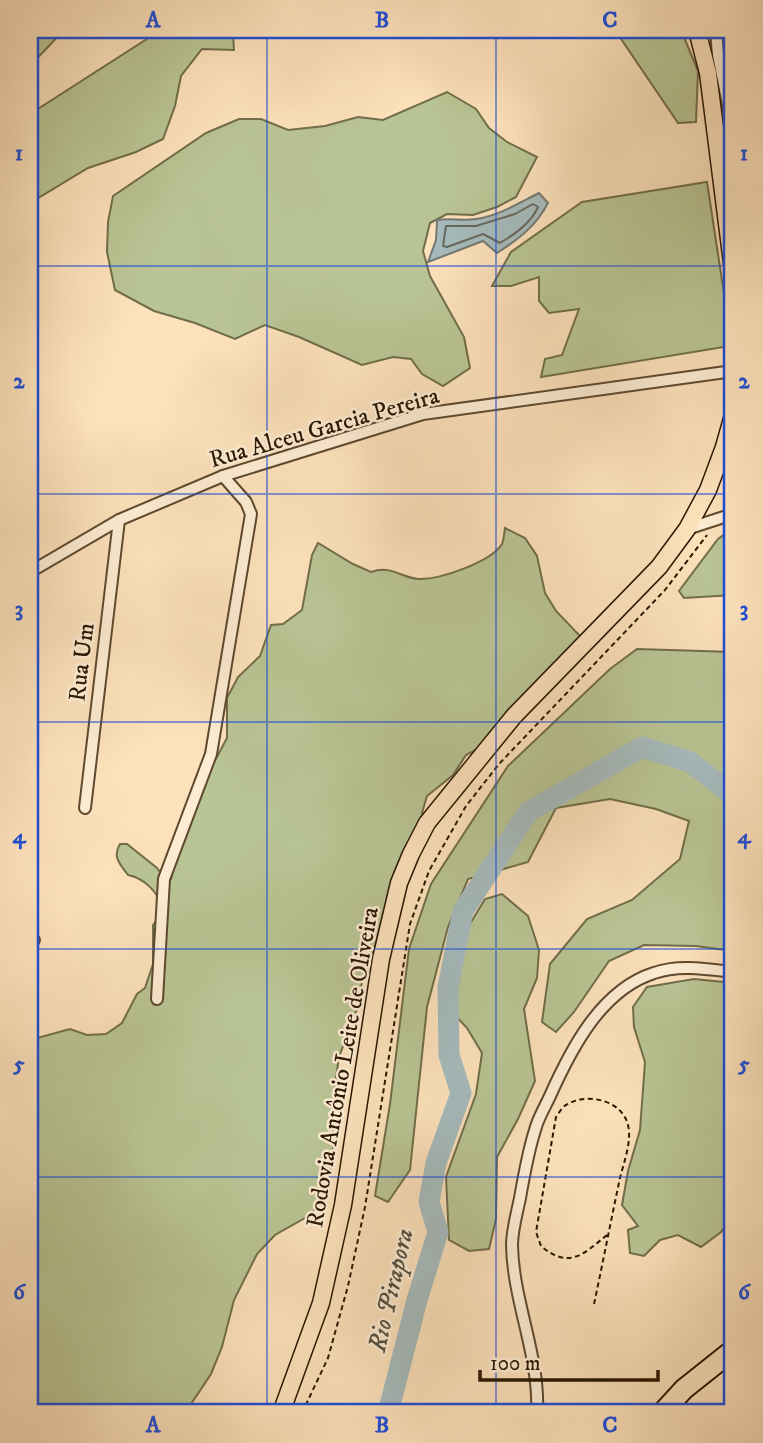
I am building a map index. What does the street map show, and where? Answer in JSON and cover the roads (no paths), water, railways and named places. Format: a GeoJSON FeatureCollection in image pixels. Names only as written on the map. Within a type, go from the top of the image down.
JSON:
{"type":"FeatureCollection","features":[{"type":"Feature","properties":{"kind":"highway"},"geometry":{"type":"LineString","coordinates":[[662,1413],[684,1389],[733,1350]]}},
{"type":"Feature","properties":{"kind":"main road"},"geometry":{"type":"LineString","coordinates":[[697,30],[708,73],[733,271]]}},
{"type":"Feature","properties":{"kind":"main road","name":"Rodovia Antônio Leite de Oliveira"},"geometry":{"type":"LineString","coordinates":[[281,1413],[321,1303],[343,1205],[381,959],[396,893],[411,854],[427,823],[514,716],[659,567],[687,528],[708,490],[733,415]]}},
{"type":"Feature","properties":{"kind":"street"},"geometry":{"type":"LineString","coordinates":[[716,30],[718,55],[733,129]]}},
{"type":"Feature","properties":{"kind":"street","name":"Rua Alceu Garcia Pereira"},"geometry":{"type":"LineString","coordinates":[[30,572],[119,520],[223,476],[423,414],[733,371]]}},
{"type":"Feature","properties":{"kind":"street"},"geometry":{"type":"LineString","coordinates":[[722,453],[733,474]]}},
{"type":"Feature","properties":{"kind":"street"},"geometry":{"type":"LineString","coordinates":[[156,999],[164,879],[213,744],[251,514],[246,502],[223,476]]}},
{"type":"Feature","properties":{"kind":"street"},"geometry":{"type":"LineString","coordinates":[[687,528],[733,513]]}},
{"type":"Feature","properties":{"kind":"street","name":"Rua Um"},"geometry":{"type":"LineString","coordinates":[[85,808],[119,520]]}},
{"type":"Feature","properties":{"kind":"street"},"geometry":{"type":"LineString","coordinates":[[537,1413],[536,1373],[513,1271],[512,1241],[536,1127],[560,1072],[580,1037],[609,1002],[630,985],[653,973],[678,968],[733,972]]}},
{"type":"Feature","properties":{"kind":"water"},"geometry":{"type":"Polygon","coordinates":[[[539,193],[548,203],[538,219],[513,243],[497,253],[483,241],[428,262],[436,240],[437,220],[471,220],[492,215],[539,193]]]}},
{"type":"Feature","properties":{"kind":"waterway","name":"Rio Pirapora"},"geometry":{"type":"LineString","coordinates":[[388,1413],[417,1300],[438,1232],[429,1202],[436,1163],[461,1093],[449,1055],[448,987],[463,911],[528,812],[642,747],[690,762],[733,795]]}}]}
